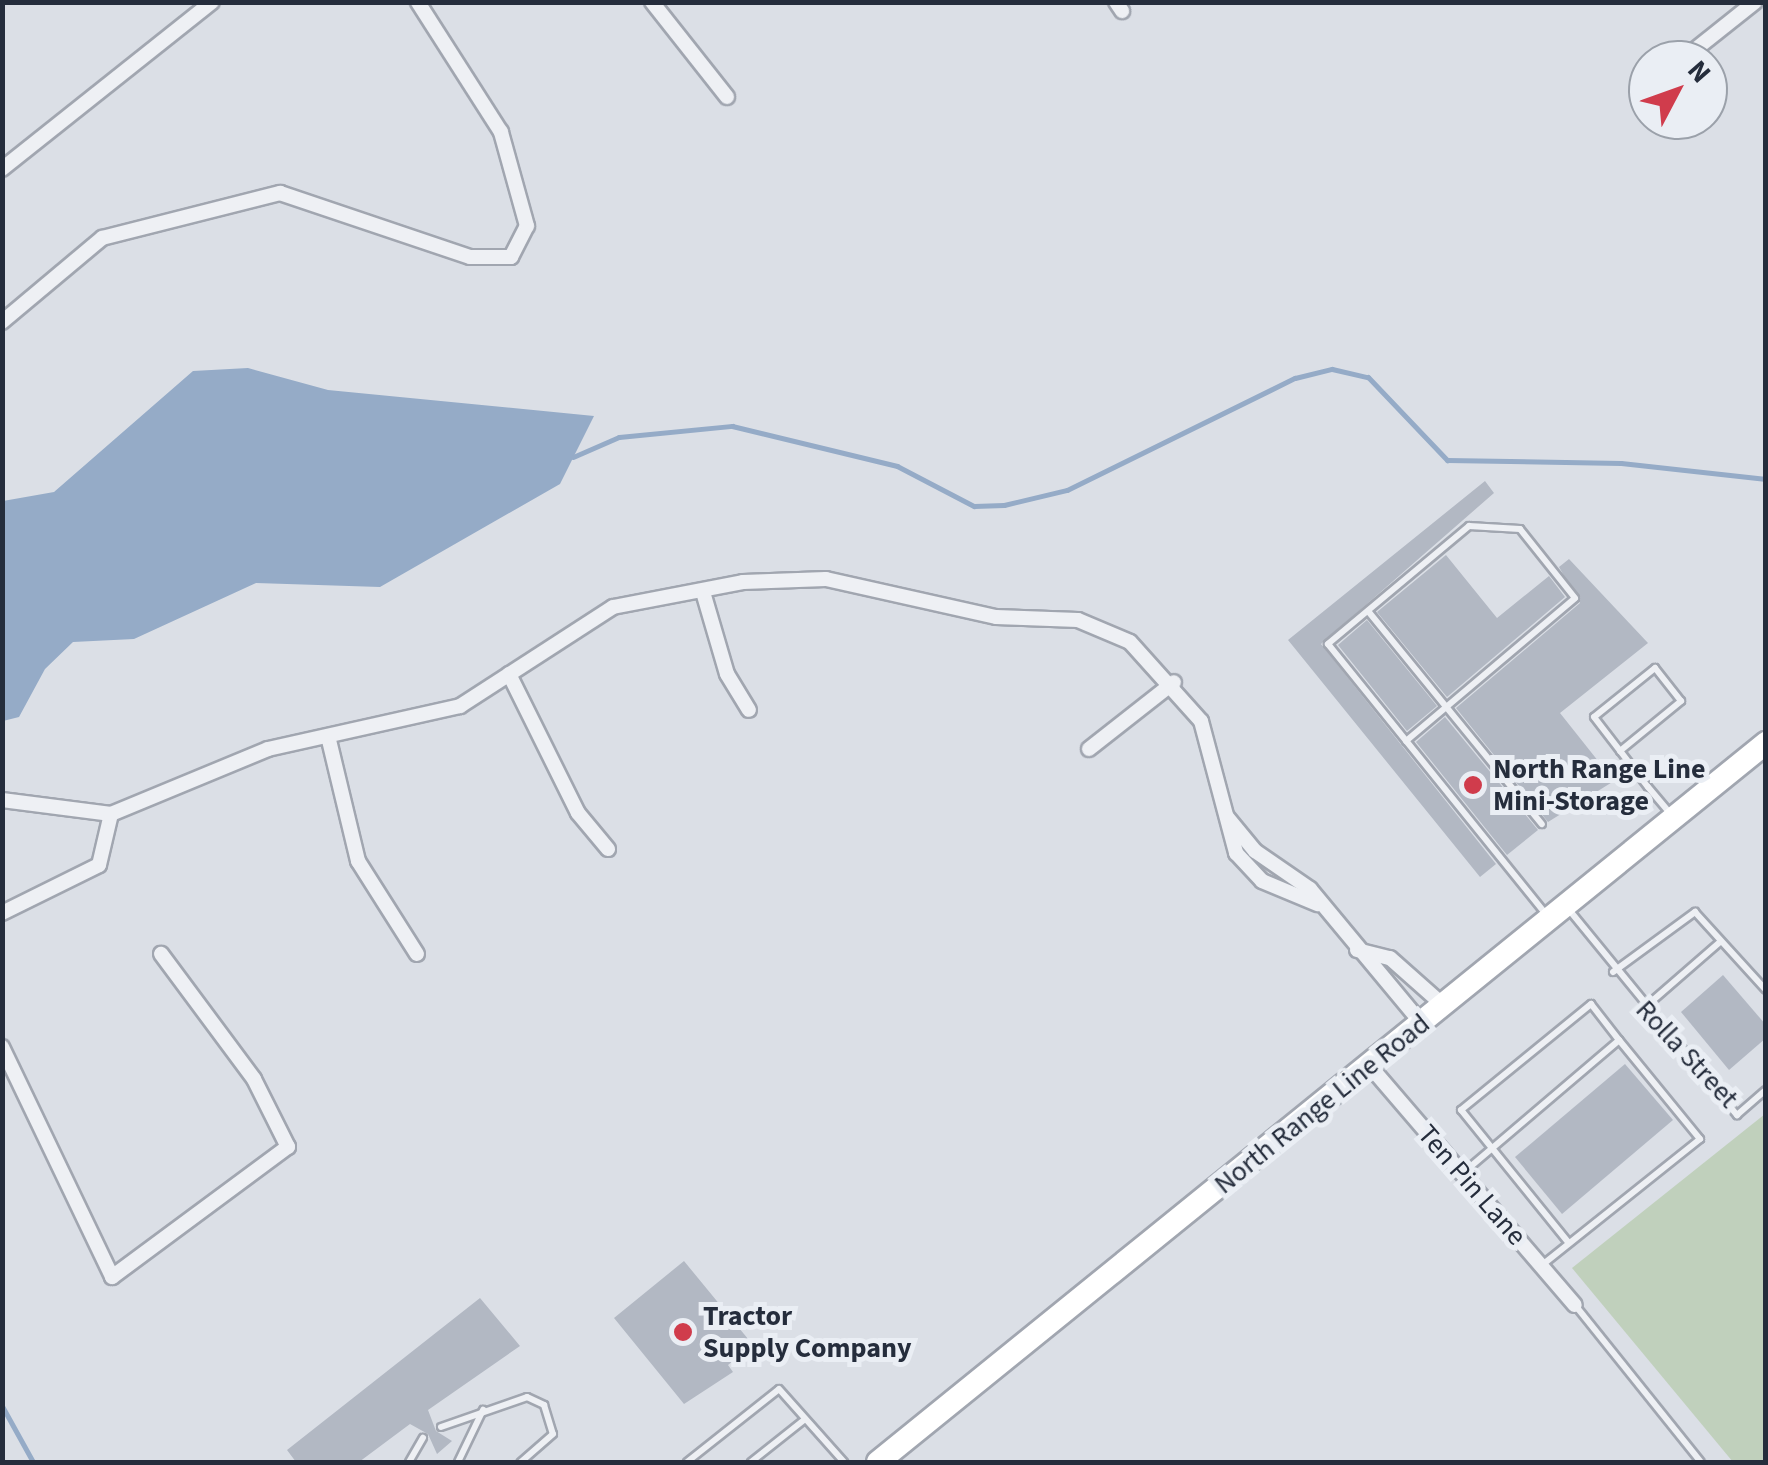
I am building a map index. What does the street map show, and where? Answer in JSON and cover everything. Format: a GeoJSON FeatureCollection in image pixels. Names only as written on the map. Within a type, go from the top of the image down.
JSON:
{"type":"FeatureCollection","features":[{"type":"Feature","properties":{"kind":"main road","name":"North Range Line Road"},"geometry":{"type":"LineString","coordinates":[[878,1462],[1766,743]]}},
{"type":"Feature","properties":{"kind":"street"},"geometry":{"type":"LineString","coordinates":[[2,169],[212,2]]}},
{"type":"Feature","properties":{"kind":"street"},"geometry":{"type":"LineString","coordinates":[[2,322],[102,238],[280,192],[470,257],[510,258],[522,247],[527,226],[501,132],[418,2]]}},
{"type":"Feature","properties":{"kind":"street"},"geometry":{"type":"LineString","coordinates":[[652,2],[727,97]]}},
{"type":"Feature","properties":{"kind":"street"},"geometry":{"type":"LineString","coordinates":[[1707,40],[1755,2]]}},
{"type":"Feature","properties":{"kind":"street"},"geometry":{"type":"LineString","coordinates":[[2,800],[111,814],[268,750],[460,706],[613,607],[702,592],[826,579],[996,617],[1078,620],[1130,642],[1174,682],[1200,721],[1226,816],[1248,868],[1317,904],[1422,1024]]}},
{"type":"Feature","properties":{"kind":"street"},"geometry":{"type":"LineString","coordinates":[[702,592],[727,674],[749,710]]}},
{"type":"Feature","properties":{"kind":"street"},"geometry":{"type":"LineString","coordinates":[[508,674],[578,813],[608,849]]}},
{"type":"Feature","properties":{"kind":"street"},"geometry":{"type":"LineString","coordinates":[[1089,749],[1174,682]]}},
{"type":"Feature","properties":{"kind":"street"},"geometry":{"type":"LineString","coordinates":[[328,736],[369,888],[417,954]]}},
{"type":"Feature","properties":{"kind":"street"},"geometry":{"type":"LineString","coordinates":[[2,913],[99,865],[111,814]]}},
{"type":"Feature","properties":{"kind":"street"},"geometry":{"type":"LineString","coordinates":[[1358,950],[1390,958],[1444,1006]]}},
{"type":"Feature","properties":{"kind":"street"},"geometry":{"type":"LineString","coordinates":[[2,1047],[112,1277],[288,1147],[254,1079],[161,954]]}},
{"type":"Feature","properties":{"kind":"street","name":"Ten Pin Lane"},"geometry":{"type":"LineString","coordinates":[[1369,1065],[1575,1305]]}},
{"type":"Feature","properties":{"kind":"lane"},"geometry":{"type":"LineString","coordinates":[[1406,741],[1445,708],[1576,598],[1520,529],[1493,521],[1469,526],[1368,611],[1445,708],[1542,824]]}},
{"type":"Feature","properties":{"kind":"lane","name":"Rolla Street"},"geometry":{"type":"LineString","coordinates":[[1368,611],[1328,644],[1406,741],[1736,1115],[1766,1090]]}},
{"type":"Feature","properties":{"kind":"lane"},"geometry":{"type":"LineString","coordinates":[[1620,750],[1681,700],[1655,668],[1594,717],[1620,750],[1674,818]]}},
{"type":"Feature","properties":{"kind":"lane","name":"Rolla Street"},"geometry":{"type":"LineString","coordinates":[[1613,972],[1695,912],[1766,990]]}},
{"type":"Feature","properties":{"kind":"lane"},"geometry":{"type":"LineString","coordinates":[[1644,1008],[1720,942]]}},
{"type":"Feature","properties":{"kind":"lane"},"geometry":{"type":"LineString","coordinates":[[1541,1266],[1700,1138],[1591,1004],[1461,1110],[1568,1242]]}},
{"type":"Feature","properties":{"kind":"lane"},"geometry":{"type":"LineString","coordinates":[[1462,1174],[1489,1147],[1619,1040]]}},
{"type":"Feature","properties":{"kind":"lane"},"geometry":{"type":"LineString","coordinates":[[1575,1305],[1701,1462]]}},
{"type":"Feature","properties":{"kind":"lane"},"geometry":{"type":"LineString","coordinates":[[687,1462],[779,1389],[844,1462]]}},
{"type":"Feature","properties":{"kind":"lane"},"geometry":{"type":"LineString","coordinates":[[441,1426],[483,1409],[527,1398],[544,1405],[553,1434],[521,1462]]}},
{"type":"Feature","properties":{"kind":"lane"},"geometry":{"type":"LineString","coordinates":[[458,1462],[483,1409]]}},
{"type":"Feature","properties":{"kind":"lane"},"geometry":{"type":"LineString","coordinates":[[751,1462],[804,1420]]}},
{"type":"Feature","properties":{"kind":"lane"},"geometry":{"type":"LineString","coordinates":[[409,1462],[423,1438]]}},
{"type":"Feature","properties":{"kind":"green space"},"geometry":{"type":"Polygon","coordinates":[[[1765,1114],[1765,1462],[1733,1462],[1572,1268],[1765,1114]]]}},
{"type":"Feature","properties":{"kind":"water"},"geometry":{"type":"Polygon","coordinates":[[[248,368],[328,390],[594,416],[560,484],[380,587],[256,583],[134,639],[73,642],[45,669],[19,717],[3,721],[3,501],[54,492],[193,371],[248,368]]]}},
{"type":"Feature","properties":{"kind":"building"},"geometry":{"type":"Polygon","coordinates":[[[1485,481],[1494,493],[1321,644],[1496,864],[1480,877],[1288,640],[1485,481]]]}},
{"type":"Feature","properties":{"kind":"building"},"geometry":{"type":"Polygon","coordinates":[[[1446,555],[1497,618],[1549,576],[1565,597],[1447,697],[1377,612],[1446,555]]]}},
{"type":"Feature","properties":{"kind":"building"},"geometry":{"type":"Polygon","coordinates":[[[1569,559],[1648,643],[1560,713],[1614,781],[1548,822],[1456,708],[1580,603],[1559,567],[1569,559]]]}},
{"type":"Feature","properties":{"kind":"building"},"geometry":{"type":"Polygon","coordinates":[[[1367,620],[1437,706],[1407,731],[1338,645],[1367,620]]]}},
{"type":"Feature","properties":{"kind":"building","name":"North Range Line Mini-Storage"},"geometry":{"type":"Polygon","coordinates":[[[1445,717],[1538,830],[1507,855],[1416,742],[1445,717]]]}},
{"type":"Feature","properties":{"kind":"building"},"geometry":{"type":"Polygon","coordinates":[[[1723,975],[1766,1025],[1766,1038],[1729,1070],[1681,1012],[1723,975]]]}},
{"type":"Feature","properties":{"kind":"building"},"geometry":{"type":"Polygon","coordinates":[[[1625,1064],[1673,1120],[1562,1214],[1515,1157],[1625,1064]]]}},
{"type":"Feature","properties":{"kind":"building","name":"Tractor Supply Company"},"geometry":{"type":"Polygon","coordinates":[[[684,1261],[753,1345],[728,1365],[733,1372],[684,1404],[614,1318],[684,1261]]]}},
{"type":"Feature","properties":{"kind":"building"},"geometry":{"type":"Polygon","coordinates":[[[480,1298],[520,1346],[428,1410],[436,1431],[452,1441],[437,1454],[428,1434],[410,1424],[359,1462],[296,1462],[287,1450],[480,1298]]]}},
{"type":"Feature","properties":{"kind":"waterway"},"geometry":{"type":"LineString","coordinates":[[573,457],[619,437],[732,426],[897,466],[974,506],[1004,505],[1067,490],[1295,378],[1332,369],[1368,377],[1447,460],[1621,463],[1766,479]]}},
{"type":"Feature","properties":{"kind":"waterway"},"geometry":{"type":"LineString","coordinates":[[2,1406],[33,1462]]}},
{"type":"Feature","properties":{"kind":"place","name":"North Range Line Mini-Storage"},"geometry":{"type":"Point","coordinates":[1473,785]}},
{"type":"Feature","properties":{"kind":"place","name":"Tractor Supply Company"},"geometry":{"type":"Point","coordinates":[683,1332]}}]}
